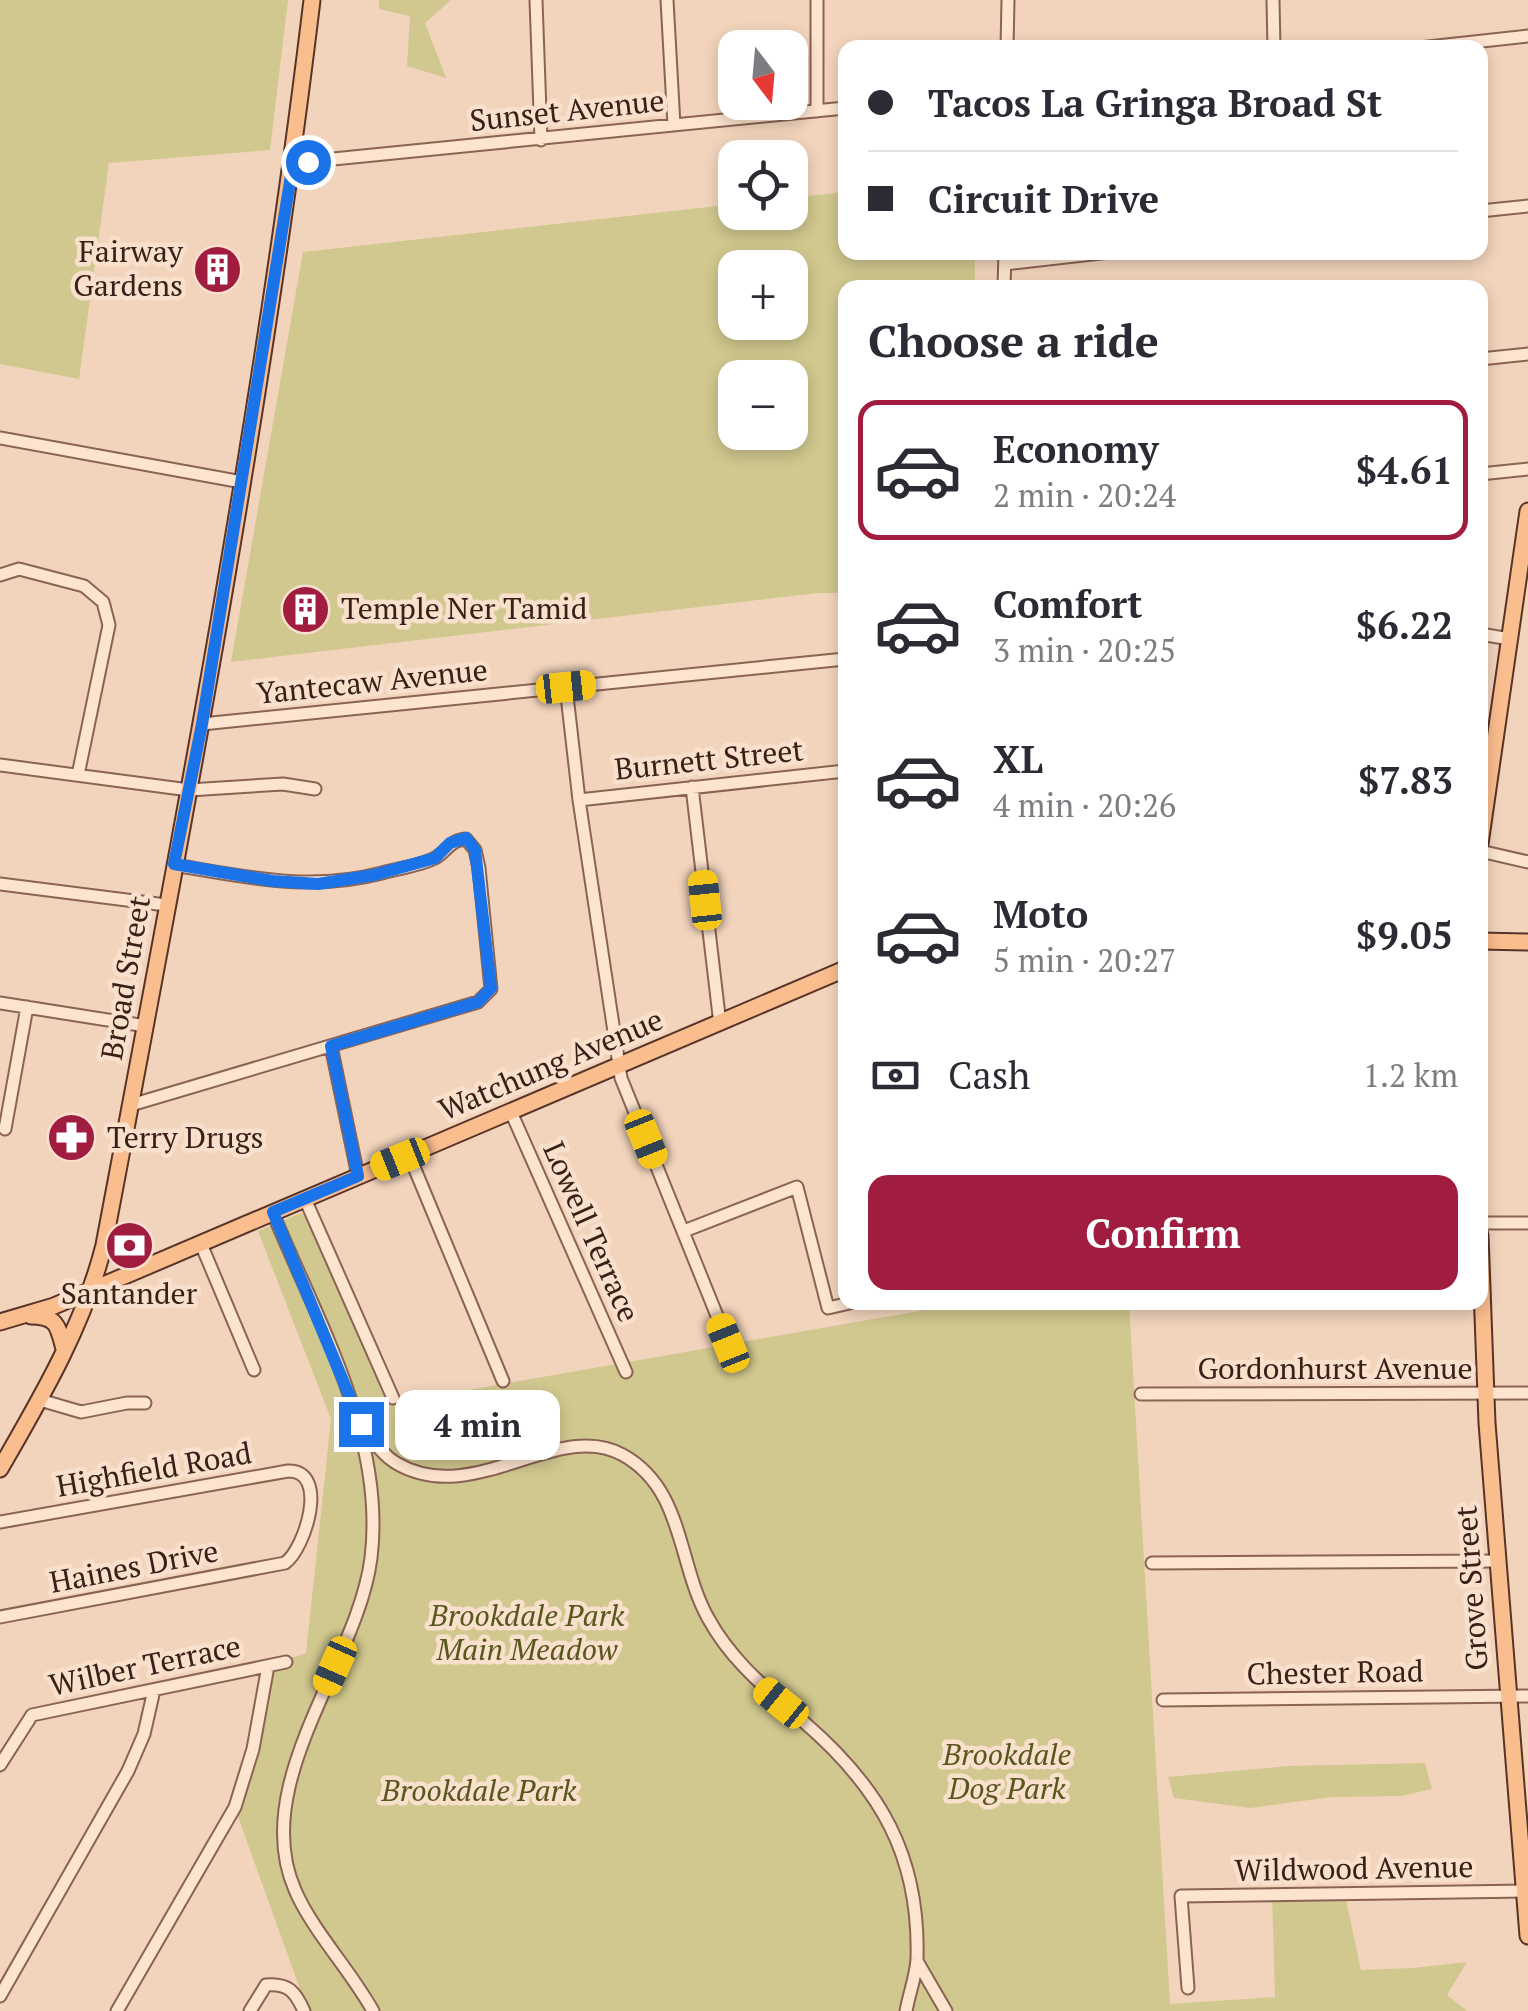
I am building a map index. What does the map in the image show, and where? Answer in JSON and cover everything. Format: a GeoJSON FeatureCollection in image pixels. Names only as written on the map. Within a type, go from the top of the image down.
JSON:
{"type":"FeatureCollection","features":[{"type":"Feature","properties":{"kind":"main road","name":"Broad Street"},"geometry":{"type":"LineString","coordinates":[[0,1469],[40,1400],[93,1290],[202,724],[293,163],[312,0]]}},
{"type":"Feature","properties":{"kind":"main road"},"geometry":{"type":"LineString","coordinates":[[1488,773],[1528,512]]}},
{"type":"Feature","properties":{"kind":"main road"},"geometry":{"type":"LineString","coordinates":[[1488,942],[1528,942]]}},
{"type":"Feature","properties":{"kind":"main road","name":"Watchung Avenue"},"geometry":{"type":"LineString","coordinates":[[0,1322],[93,1290],[838,972]]}},
{"type":"Feature","properties":{"kind":"main road","name":"Grove Street"},"geometry":{"type":"LineString","coordinates":[[1483,1310],[1497,1562],[1528,1936]]}},
{"type":"Feature","properties":{"kind":"main road"},"geometry":{"type":"LineString","coordinates":[[22,1316],[46,1316],[56,1323],[64,1349]]}},
{"type":"Feature","properties":{"kind":"street"},"geometry":{"type":"LineString","coordinates":[[536,0],[541,140]]}},
{"type":"Feature","properties":{"kind":"street"},"geometry":{"type":"LineString","coordinates":[[667,0],[674,125]]}},
{"type":"Feature","properties":{"kind":"street"},"geometry":{"type":"LineString","coordinates":[[817,0],[817,111]]}},
{"type":"Feature","properties":{"kind":"street"},"geometry":{"type":"LineString","coordinates":[[1007,40],[1008,0]]}},
{"type":"Feature","properties":{"kind":"street"},"geometry":{"type":"LineString","coordinates":[[1273,0],[1274,40]]}},
{"type":"Feature","properties":{"kind":"street"},"geometry":{"type":"LineString","coordinates":[[1488,40],[1528,36]]}},
{"type":"Feature","properties":{"kind":"street","name":"Sunset Avenue"},"geometry":{"type":"LineString","coordinates":[[293,163],[838,109]]}},
{"type":"Feature","properties":{"kind":"street"},"geometry":{"type":"LineString","coordinates":[[1488,210],[1528,206]]}},
{"type":"Feature","properties":{"kind":"street"},"geometry":{"type":"LineString","coordinates":[[1488,358],[1528,354]]}},
{"type":"Feature","properties":{"kind":"street"},"geometry":{"type":"LineString","coordinates":[[0,438],[242,482]]}},
{"type":"Feature","properties":{"kind":"street"},"geometry":{"type":"LineString","coordinates":[[1488,473],[1528,469]]}},
{"type":"Feature","properties":{"kind":"street"},"geometry":{"type":"LineString","coordinates":[[0,575],[19,569],[82,586],[98,596],[107,609],[109,625],[78,775]]}},
{"type":"Feature","properties":{"kind":"street"},"geometry":{"type":"LineString","coordinates":[[1488,635],[1510,639]]}},
{"type":"Feature","properties":{"kind":"street","name":"Yantecaw Avenue"},"geometry":{"type":"LineString","coordinates":[[202,724],[838,660]]}},
{"type":"Feature","properties":{"kind":"street"},"geometry":{"type":"LineString","coordinates":[[566,687],[578,800],[618,1066],[728,1343]]}},
{"type":"Feature","properties":{"kind":"street"},"geometry":{"type":"LineString","coordinates":[[0,765],[189,790],[283,784],[314,788]]}},
{"type":"Feature","properties":{"kind":"street","name":"Burnett Street"},"geometry":{"type":"LineString","coordinates":[[578,800],[838,772]]}},
{"type":"Feature","properties":{"kind":"street"},"geometry":{"type":"LineString","coordinates":[[692,787],[720,1024]]}},
{"type":"Feature","properties":{"kind":"street"},"geometry":{"type":"LineString","coordinates":[[131,1105],[478,1002],[491,988],[479,868],[475,850],[466,838],[450,843],[435,858],[374,875],[318,884],[273,881],[174,864]]}},
{"type":"Feature","properties":{"kind":"street"},"geometry":{"type":"LineString","coordinates":[[1488,850],[1528,862]]}},
{"type":"Feature","properties":{"kind":"street"},"geometry":{"type":"LineString","coordinates":[[0,884],[166,905]]}},
{"type":"Feature","properties":{"kind":"street"},"geometry":{"type":"LineString","coordinates":[[0,1003],[146,1026]]}},
{"type":"Feature","properties":{"kind":"street"},"geometry":{"type":"LineString","coordinates":[[5,1129],[28,1007]]}},
{"type":"Feature","properties":{"kind":"street"},"geometry":{"type":"LineString","coordinates":[[331,1046],[358,1176]]}},
{"type":"Feature","properties":{"kind":"street","name":"Lowell Terrace"},"geometry":{"type":"LineString","coordinates":[[511,1112],[626,1372]]}},
{"type":"Feature","properties":{"kind":"street"},"geometry":{"type":"LineString","coordinates":[[409,1155],[503,1381]]}},
{"type":"Feature","properties":{"kind":"street"},"geometry":{"type":"LineString","coordinates":[[684,1231],[797,1187],[828,1308],[838,1306]]}},
{"type":"Feature","properties":{"kind":"street"},"geometry":{"type":"LineString","coordinates":[[305,1199],[393,1398]]}},
{"type":"Feature","properties":{"kind":"street"},"geometry":{"type":"LineString","coordinates":[[273,1212],[361,1424],[371,1558],[360,1606],[298,1756],[286,1803],[287,1868],[294,1890],[373,2011]]}},
{"type":"Feature","properties":{"kind":"street"},"geometry":{"type":"LineString","coordinates":[[1488,1223],[1528,1223]]}},
{"type":"Feature","properties":{"kind":"street"},"geometry":{"type":"LineString","coordinates":[[201,1244],[254,1370]]}},
{"type":"Feature","properties":{"kind":"street","name":"Gordonhurst Avenue"},"geometry":{"type":"LineString","coordinates":[[1141,1394],[1528,1393]]}},
{"type":"Feature","properties":{"kind":"street"},"geometry":{"type":"LineString","coordinates":[[40,1400],[81,1412],[146,1403]]}},
{"type":"Feature","properties":{"kind":"street"},"geometry":{"type":"LineString","coordinates":[[361,1424],[385,1455],[425,1474],[485,1474],[565,1447],[597,1445],[622,1454],[650,1474],[670,1506],[691,1578],[707,1616],[728,1648],[756,1683],[856,1770],[894,1830],[910,1882],[917,1961],[906,2011]]}},
{"type":"Feature","properties":{"kind":"street","name":"Highfield Road"},"geometry":{"type":"LineString","coordinates":[[0,1522],[300,1473],[311,1485],[311,1502],[299,1547],[292,1558],[277,1565]]}},
{"type":"Feature","properties":{"kind":"street"},"geometry":{"type":"LineString","coordinates":[[1152,1563],[1497,1562]]}},
{"type":"Feature","properties":{"kind":"street","name":"Haines Drive"},"geometry":{"type":"LineString","coordinates":[[0,1617],[277,1565]]}},
{"type":"Feature","properties":{"kind":"street","name":"Wilber Terrace"},"geometry":{"type":"LineString","coordinates":[[0,1764],[32,1715],[286,1662]]}},
{"type":"Feature","properties":{"kind":"street"},"geometry":{"type":"LineString","coordinates":[[118,2011],[235,1808],[253,1748],[268,1666]]}},
{"type":"Feature","properties":{"kind":"street"},"geometry":{"type":"LineString","coordinates":[[0,1996],[128,1771],[144,1734],[154,1690]]}},
{"type":"Feature","properties":{"kind":"street","name":"Chester Road"},"geometry":{"type":"LineString","coordinates":[[1163,1700],[1528,1696]]}},
{"type":"Feature","properties":{"kind":"street","name":"Wildwood Avenue"},"geometry":{"type":"LineString","coordinates":[[1188,1988],[1180,1896],[1526,1891]]}},
{"type":"Feature","properties":{"kind":"street"},"geometry":{"type":"LineString","coordinates":[[917,1961],[946,2011]]}},
{"type":"Feature","properties":{"kind":"street"},"geometry":{"type":"LineString","coordinates":[[250,2011],[266,1985],[287,1986],[297,1994],[304,2011]]}},
{"type":"Feature","properties":{"kind":"green space"},"geometry":{"type":"Polygon","coordinates":[[[0,0],[288,0],[270,150],[109,163],[79,379],[0,364],[0,0]]]}},
{"type":"Feature","properties":{"kind":"green space"},"geometry":{"type":"Polygon","coordinates":[[[379,0],[451,0],[425,23],[446,78],[407,66],[410,16],[379,9],[379,0]]]}},
{"type":"Feature","properties":{"kind":"green space"},"geometry":{"type":"Polygon","coordinates":[[[838,193],[838,260],[975,260],[975,280],[838,280],[838,593],[231,662],[303,252],[718,206],[718,230],[808,230],[808,196],[838,193]]]}},
{"type":"Feature","properties":{"kind":"green space"},"geometry":{"type":"Polygon","coordinates":[[[301,1213],[306,1217],[388,1404],[925,1310],[1129,1310],[1170,2004],[1275,1997],[1272,1893],[1345,1895],[1361,1970],[1467,1962],[1447,1995],[1467,2011],[308,2011],[233,1803],[276,1663],[306,1653],[331,1419],[258,1231],[301,1213]]]}},
{"type":"Feature","properties":{"kind":"green space"},"geometry":{"type":"Polygon","coordinates":[[[1425,1763],[1432,1789],[1401,1796],[1332,1797],[1250,1808],[1174,1798],[1168,1777],[1288,1766],[1425,1763]]]}},
{"type":"Feature","properties":{"kind":"place","name":"Fairway Gardens"},"geometry":{"type":"Point","coordinates":[218,269]}},
{"type":"Feature","properties":{"kind":"place","name":"Temple Ner Tamid"},"geometry":{"type":"Point","coordinates":[306,609]}},
{"type":"Feature","properties":{"kind":"place","name":"Terry Drugs"},"geometry":{"type":"Point","coordinates":[72,1138]}},
{"type":"Feature","properties":{"kind":"place","name":"Santander"},"geometry":{"type":"Point","coordinates":[129,1245]}},
{"type":"Feature","properties":{"kind":"route"},"geometry":{"type":"LineString","coordinates":[[308,162],[293,163],[202,724],[174,864],[273,881],[318,884],[374,875],[435,858],[458,839],[466,838],[475,850],[491,988],[478,1002],[331,1046],[358,1176],[273,1212],[361,1424]]}},
{"type":"Feature","properties":{"kind":"park label","name":"Brookdale Park Main Meadow"},"geometry":{"type":"Point","coordinates":[527,1633]}},
{"type":"Feature","properties":{"kind":"park label","name":"Brookdale Dog Park"},"geometry":{"type":"Point","coordinates":[1007,1772]}},
{"type":"Feature","properties":{"kind":"park label","name":"Brookdale Park"},"geometry":{"type":"Point","coordinates":[479,1791]}}]}
